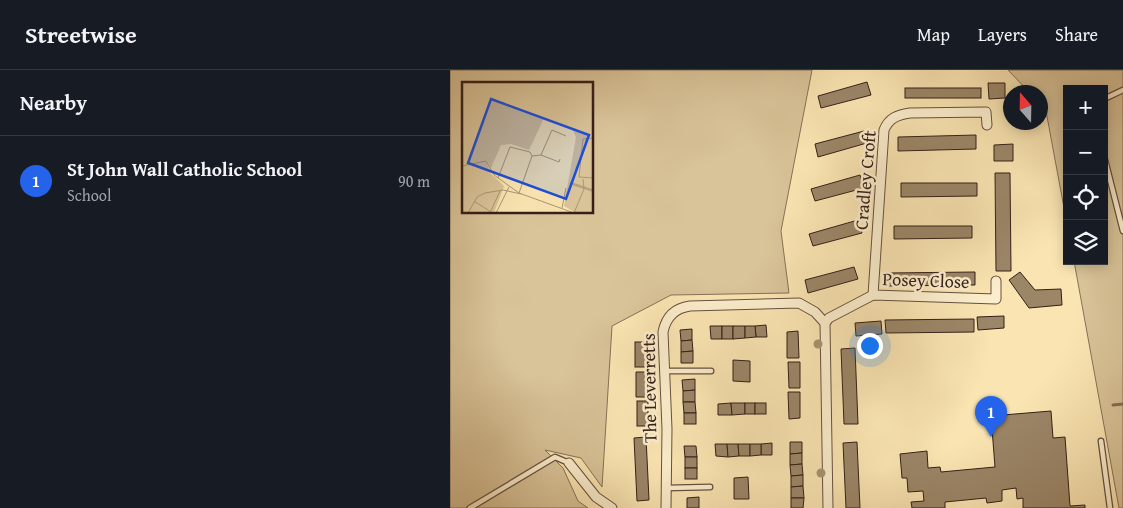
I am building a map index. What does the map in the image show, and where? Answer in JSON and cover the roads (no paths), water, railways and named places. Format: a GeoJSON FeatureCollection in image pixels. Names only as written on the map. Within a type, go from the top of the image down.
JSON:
{"type":"FeatureCollection","features":[{"type":"Feature","properties":{"kind":"street","name":"Cradley Croft"},"geometry":{"type":"LineString","coordinates":[[873,295],[884,130],[888,121],[899,115],[910,113],[986,112],[987,124]]}},
{"type":"Feature","properties":{"kind":"street","name":"Posey Close"},"geometry":{"type":"LineString","coordinates":[[825,323],[829,318],[841,311],[873,295],[996,299],[996,281]]}},
{"type":"Feature","properties":{"kind":"street","name":"The Leverretts"},"geometry":{"type":"LineString","coordinates":[[666,508],[667,429],[663,332],[664,324],[670,316],[682,307],[799,303],[815,312],[825,323]]}},
{"type":"Feature","properties":{"kind":"street"},"geometry":{"type":"LineString","coordinates":[[825,323],[828,508]]}},
{"type":"Feature","properties":{"kind":"street"},"geometry":{"type":"LineString","coordinates":[[570,463],[596,497],[612,508]]}},
{"type":"Feature","properties":{"kind":"lane"},"geometry":{"type":"LineString","coordinates":[[1108,97],[1123,90]]}},
{"type":"Feature","properties":{"kind":"lane"},"geometry":{"type":"LineString","coordinates":[[1108,171],[1123,228]]}},
{"type":"Feature","properties":{"kind":"lane"},"geometry":{"type":"LineString","coordinates":[[664,371],[711,371]]}},
{"type":"Feature","properties":{"kind":"lane"},"geometry":{"type":"LineString","coordinates":[[1102,441],[1110,508]]}},
{"type":"Feature","properties":{"kind":"lane"},"geometry":{"type":"LineString","coordinates":[[470,508],[555,457],[570,463]]}},
{"type":"Feature","properties":{"kind":"lane"},"geometry":{"type":"LineString","coordinates":[[666,488],[710,487]]}},
{"type":"Feature","properties":{"kind":"waterway"},"geometry":{"type":"LineString","coordinates":[[1113,405],[1123,404]]}},
{"type":"Feature","properties":{"kind":"place","name":"St John Wall Catholic School"},"geometry":{"type":"Point","coordinates":[991,437]}}]}
